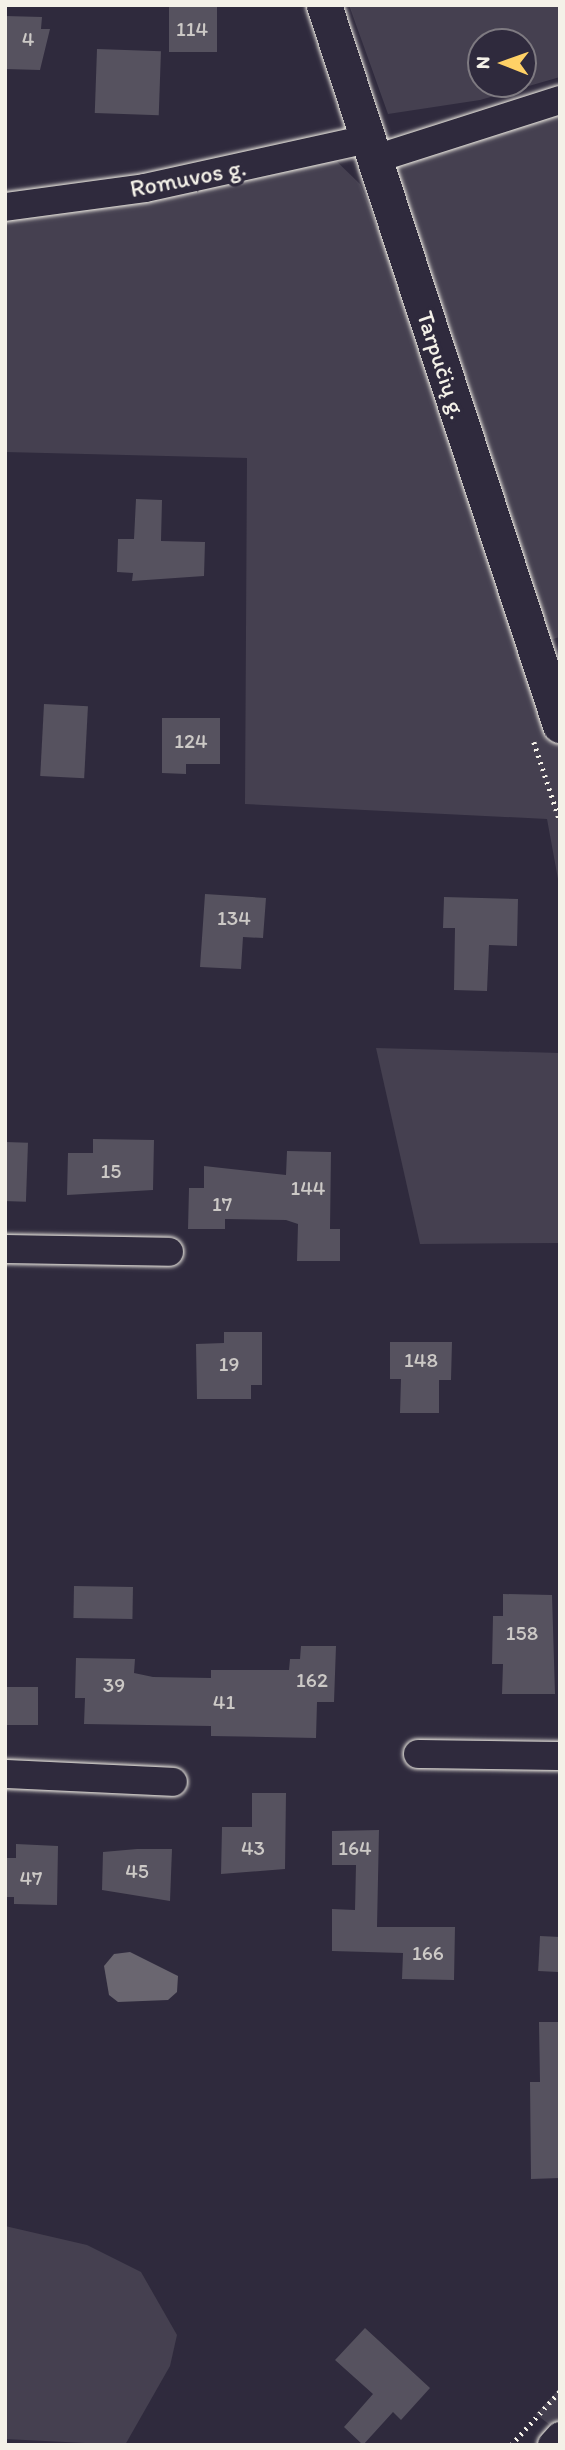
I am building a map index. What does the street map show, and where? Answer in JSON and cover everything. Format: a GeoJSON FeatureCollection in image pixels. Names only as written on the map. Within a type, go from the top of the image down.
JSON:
{"type":"FeatureCollection","features":[{"type":"Feature","properties":{"kind":"main road","name":"Tarpučių g."},"geometry":{"type":"LineString","coordinates":[[324,5],[560,726]]}},
{"type":"Feature","properties":{"kind":"street","name":"Romuvos g."},"geometry":{"type":"LineString","coordinates":[[5,207],[145,188],[371,149],[560,100]]}},
{"type":"Feature","properties":{"kind":"street"},"geometry":{"type":"LineString","coordinates":[[5,1249],[169,1252]]}},
{"type":"Feature","properties":{"kind":"street"},"geometry":{"type":"LineString","coordinates":[[418,1754],[560,1756]]}},
{"type":"Feature","properties":{"kind":"street"},"geometry":{"type":"LineString","coordinates":[[5,1774],[173,1782]]}},
{"type":"Feature","properties":{"kind":"street"},"geometry":{"type":"LineString","coordinates":[[552,2445],[560,2436]]}},
{"type":"Feature","properties":{"kind":"path"},"geometry":{"type":"LineString","coordinates":[[511,2445],[560,2391]]}},
{"type":"Feature","properties":{"kind":"shaded area"},"geometry":{"type":"Polygon","coordinates":[[[349,5],[560,5],[560,77],[537,84],[537,28],[467,28],[467,98],[487,98],[388,114],[349,5]]]}},
{"type":"Feature","properties":{"kind":"shaded area"},"geometry":{"type":"Polygon","coordinates":[[[560,100],[560,637],[534,644],[560,725],[560,890],[547,819],[245,804],[247,458],[5,452],[5,207],[326,151],[360,184],[467,445],[375,159],[560,100]]]}},
{"type":"Feature","properties":{"kind":"shaded area"},"geometry":{"type":"Polygon","coordinates":[[[376,1048],[560,1053],[560,1243],[420,1244],[376,1048]]]}},
{"type":"Feature","properties":{"kind":"shaded area"},"geometry":{"type":"Polygon","coordinates":[[[130,1952],[178,1976],[177,1992],[168,2000],[118,2002],[109,1995],[104,1966],[114,1954],[130,1952]]]}},
{"type":"Feature","properties":{"kind":"shaded area"},"geometry":{"type":"Polygon","coordinates":[[[5,2226],[87,2245],[141,2272],[177,2335],[170,2366],[125,2445],[5,2439],[5,2226]]]}},
{"type":"Feature","properties":{"kind":"shaded area"},"geometry":{"type":"Polygon","coordinates":[[[560,2388],[560,2433],[536,2414],[560,2388]]]}},
{"type":"Feature","properties":{"kind":"building"},"geometry":{"type":"Polygon","coordinates":[[[169,5],[217,5],[217,52],[169,52],[169,5]]]}},
{"type":"Feature","properties":{"kind":"building"},"geometry":{"type":"Polygon","coordinates":[[[5,16],[42,17],[41,29],[50,29],[40,70],[5,69],[5,16]]]}},
{"type":"Feature","properties":{"kind":"building"},"geometry":{"type":"Polygon","coordinates":[[[97,49],[161,51],[159,115],[95,113],[97,49]]]}},
{"type":"Feature","properties":{"kind":"building"},"geometry":{"type":"Polygon","coordinates":[[[136,499],[162,500],[161,541],[205,542],[204,576],[132,581],[133,573],[117,572],[118,539],[134,539],[136,499]]]}},
{"type":"Feature","properties":{"kind":"building"},"geometry":{"type":"Polygon","coordinates":[[[44,704],[88,706],[84,778],[40,776],[44,704]]]}},
{"type":"Feature","properties":{"kind":"building"},"geometry":{"type":"Polygon","coordinates":[[[162,718],[220,718],[220,764],[186,764],[186,774],[162,773],[162,718]]]}},
{"type":"Feature","properties":{"kind":"building"},"geometry":{"type":"Polygon","coordinates":[[[205,894],[266,898],[263,938],[243,937],[241,969],[200,967],[205,894]]]}},
{"type":"Feature","properties":{"kind":"building"},"geometry":{"type":"Polygon","coordinates":[[[444,897],[518,899],[517,946],[489,945],[487,991],[454,990],[455,928],[443,928],[444,897]]]}},
{"type":"Feature","properties":{"kind":"building"},"geometry":{"type":"Polygon","coordinates":[[[93,1139],[154,1140],[153,1190],[67,1195],[68,1153],[93,1153],[93,1139]]]}},
{"type":"Feature","properties":{"kind":"building"},"geometry":{"type":"Polygon","coordinates":[[[5,1142],[28,1143],[26,1202],[5,1201],[5,1142]]]}},
{"type":"Feature","properties":{"kind":"building"},"geometry":{"type":"Polygon","coordinates":[[[287,1151],[331,1152],[330,1229],[340,1229],[340,1261],[297,1261],[298,1224],[286,1220],[225,1219],[225,1229],[188,1229],[189,1188],[204,1188],[204,1166],[286,1175],[287,1151]]]}},
{"type":"Feature","properties":{"kind":"building"},"geometry":{"type":"Polygon","coordinates":[[[224,1332],[262,1332],[262,1385],[251,1385],[251,1399],[197,1399],[196,1344],[224,1343],[224,1332]]]}},
{"type":"Feature","properties":{"kind":"building"},"geometry":{"type":"Polygon","coordinates":[[[390,1342],[452,1342],[451,1380],[439,1380],[439,1413],[400,1413],[401,1379],[390,1379],[390,1342]]]}},
{"type":"Feature","properties":{"kind":"building"},"geometry":{"type":"Polygon","coordinates":[[[74,1586],[133,1587],[132,1619],[73,1618],[74,1586]]]}},
{"type":"Feature","properties":{"kind":"building"},"geometry":{"type":"Polygon","coordinates":[[[503,1594],[552,1595],[555,1694],[502,1694],[503,1664],[492,1664],[493,1616],[503,1616],[503,1594]]]}},
{"type":"Feature","properties":{"kind":"building"},"geometry":{"type":"Polygon","coordinates":[[[301,1646],[336,1646],[334,1702],[317,1702],[316,1738],[211,1736],[211,1726],[84,1724],[85,1698],[75,1698],[76,1658],[135,1659],[134,1673],[153,1677],[211,1678],[211,1670],[289,1670],[290,1659],[300,1659],[301,1646]]]}},
{"type":"Feature","properties":{"kind":"building"},"geometry":{"type":"Polygon","coordinates":[[[5,1687],[38,1687],[38,1725],[5,1725],[5,1687]]]}},
{"type":"Feature","properties":{"kind":"building"},"geometry":{"type":"Polygon","coordinates":[[[252,1793],[286,1793],[285,1869],[221,1874],[222,1827],[252,1827],[252,1793]]]}},
{"type":"Feature","properties":{"kind":"building"},"geometry":{"type":"Polygon","coordinates":[[[379,1830],[377,1927],[455,1927],[454,1980],[402,1979],[403,1953],[332,1951],[332,1909],[355,1910],[356,1865],[332,1865],[332,1831],[379,1830]]]}},
{"type":"Feature","properties":{"kind":"building"},"geometry":{"type":"Polygon","coordinates":[[[16,1844],[58,1846],[57,1905],[14,1904],[14,1897],[5,1897],[5,1858],[16,1858],[16,1844]]]}},
{"type":"Feature","properties":{"kind":"building"},"geometry":{"type":"Polygon","coordinates":[[[172,1849],[170,1901],[102,1890],[103,1852],[172,1849]]]}},
{"type":"Feature","properties":{"kind":"building"},"geometry":{"type":"Polygon","coordinates":[[[540,1936],[560,1937],[558,1972],[538,1971],[540,1936]]]}},
{"type":"Feature","properties":{"kind":"building"},"geometry":{"type":"Polygon","coordinates":[[[539,2022],[560,2022],[560,2178],[531,2179],[530,2082],[540,2082],[539,2022]]]}},
{"type":"Feature","properties":{"kind":"building"},"geometry":{"type":"Polygon","coordinates":[[[365,2328],[430,2388],[401,2420],[393,2412],[363,2445],[344,2427],[373,2394],[335,2360],[365,2328]]]}}]}
